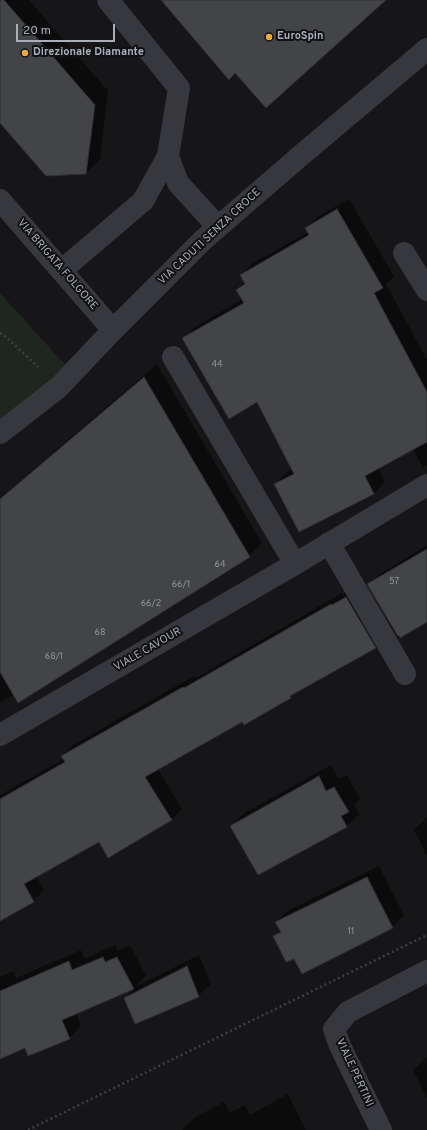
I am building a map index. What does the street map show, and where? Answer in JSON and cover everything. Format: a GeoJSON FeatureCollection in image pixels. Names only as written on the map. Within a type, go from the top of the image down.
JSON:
{"type":"FeatureCollection","features":[{"type":"Feature","properties":{"kind":"street"},"geometry":{"type":"LineString","coordinates":[[62,270],[143,202],[168,156],[179,88],[108,0]]}},
{"type":"Feature","properties":{"kind":"street","name":"VIA CADUTI SENZA CROCE"},"geometry":{"type":"LineString","coordinates":[[0,433],[59,386],[203,240],[427,49]]}},
{"type":"Feature","properties":{"kind":"street"},"geometry":{"type":"LineString","coordinates":[[168,156],[178,183],[218,227]]}},
{"type":"Feature","properties":{"kind":"street","name":"VIA BRIGATA FOLGORE"},"geometry":{"type":"LineString","coordinates":[[0,200],[113,330]]}},
{"type":"Feature","properties":{"kind":"street"},"geometry":{"type":"LineString","coordinates":[[404,253],[427,290]]}},
{"type":"Feature","properties":{"kind":"street"},"geometry":{"type":"LineString","coordinates":[[173,357],[295,564]]}},
{"type":"Feature","properties":{"kind":"street","name":"VIALE CAVOUR"},"geometry":{"type":"LineString","coordinates":[[0,735],[295,564],[427,485]]}},
{"type":"Feature","properties":{"kind":"street"},"geometry":{"type":"LineString","coordinates":[[329,543],[405,674]]}},
{"type":"Feature","properties":{"kind":"street","name":"VIALE PERTINI"},"geometry":{"type":"LineString","coordinates":[[381,1130],[340,1046],[334,1029],[348,1012],[427,971]]}},
{"type":"Feature","properties":{"kind":"path"},"geometry":{"type":"LineString","coordinates":[[0,333],[59,386]]}},
{"type":"Feature","properties":{"kind":"path"},"geometry":{"type":"LineString","coordinates":[[28,1130],[427,935]]}},
{"type":"Feature","properties":{"kind":"shaded area"},"geometry":{"type":"Polygon","coordinates":[[[0,293],[78,379],[0,442],[0,293]]]}},
{"type":"Feature","properties":{"kind":"building","name":"Direzionale Diamante"},"geometry":{"type":"Polygon","coordinates":[[[0,0],[4,0],[95,105],[86,174],[46,176],[0,123],[0,0]]]}},
{"type":"Feature","properties":{"kind":"building","name":"EuroSpin"},"geometry":{"type":"Polygon","coordinates":[[[161,0],[386,0],[266,108],[235,73],[229,80],[161,0]]]}},
{"type":"Feature","properties":{"kind":"building"},"geometry":{"type":"Polygon","coordinates":[[[337,209],[383,288],[374,293],[427,392],[427,442],[365,476],[374,494],[299,532],[274,484],[294,474],[257,402],[229,419],[182,338],[244,303],[236,290],[245,284],[240,275],[309,235],[305,228],[337,209]]]}},
{"type":"Feature","properties":{"kind":"building"},"geometry":{"type":"Polygon","coordinates":[[[144,377],[250,557],[18,703],[0,672],[0,499],[144,377]]]}},
{"type":"Feature","properties":{"kind":"building"},"geometry":{"type":"Polygon","coordinates":[[[427,549],[427,622],[400,638],[367,584],[427,549]]]}},
{"type":"Feature","properties":{"kind":"building"},"geometry":{"type":"Polygon","coordinates":[[[346,597],[376,648],[290,696],[291,698],[244,725],[242,722],[145,777],[172,820],[108,858],[99,842],[24,884],[34,902],[0,921],[0,799],[65,762],[61,756],[346,597]]]}},
{"type":"Feature","properties":{"kind":"building"},"geometry":{"type":"Polygon","coordinates":[[[319,776],[326,791],[334,787],[349,812],[341,816],[347,827],[258,875],[230,826],[319,776]]]}},
{"type":"Feature","properties":{"kind":"building"},"geometry":{"type":"Polygon","coordinates":[[[367,877],[393,928],[302,974],[294,959],[286,962],[273,936],[281,932],[275,922],[367,877]]]}},
{"type":"Feature","properties":{"kind":"building"},"geometry":{"type":"Polygon","coordinates":[[[103,957],[105,962],[117,957],[134,989],[62,1020],[70,1039],[28,1056],[25,1048],[0,1059],[0,991],[69,961],[72,970],[103,957]]]}},
{"type":"Feature","properties":{"kind":"building"},"geometry":{"type":"Polygon","coordinates":[[[187,966],[199,997],[135,1024],[124,998],[187,966]]]}},
{"type":"Feature","properties":{"kind":"place","name":"EuroSpin"},"geometry":{"type":"Point","coordinates":[269,37]}},
{"type":"Feature","properties":{"kind":"place","name":"Direzionale Diamante"},"geometry":{"type":"Point","coordinates":[25,53]}}]}
